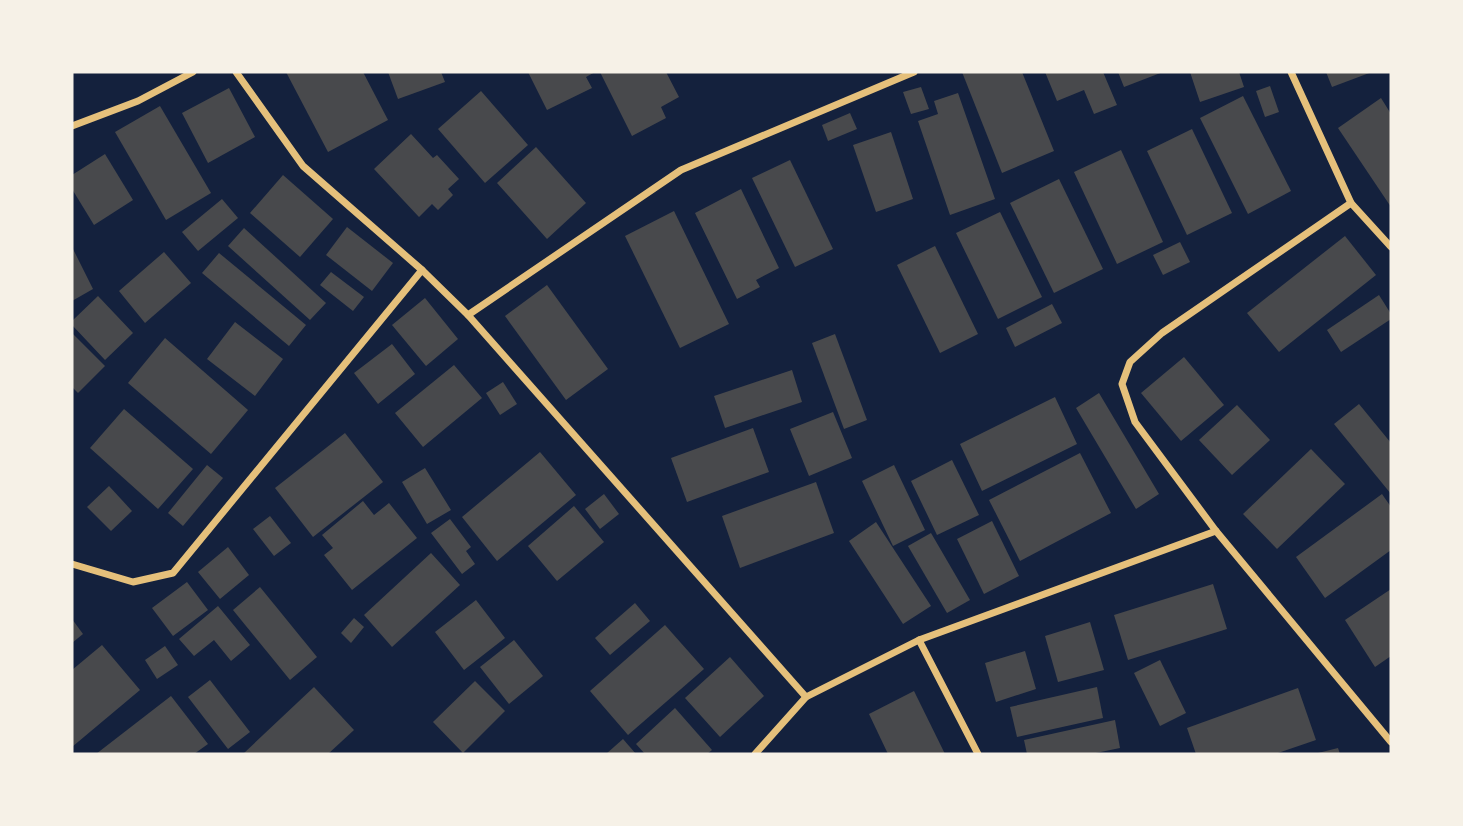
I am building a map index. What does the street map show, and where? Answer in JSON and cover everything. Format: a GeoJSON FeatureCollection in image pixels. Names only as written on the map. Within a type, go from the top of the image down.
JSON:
{"type":"FeatureCollection","features":[{"type":"Feature","properties":{"kind":"street"},"geometry":{"type":"LineString","coordinates":[[72,126],[138,101],[193,72]]}},
{"type":"Feature","properties":{"kind":"street"},"geometry":{"type":"LineString","coordinates":[[236,72],[303,166],[422,270],[468,315],[806,698]]}},
{"type":"Feature","properties":{"kind":"street"},"geometry":{"type":"LineString","coordinates":[[468,315],[681,170],[914,72]]}},
{"type":"Feature","properties":{"kind":"street"},"geometry":{"type":"LineString","coordinates":[[1292,72],[1351,203],[1391,247]]}},
{"type":"Feature","properties":{"kind":"street"},"geometry":{"type":"LineString","coordinates":[[1351,203],[1161,333],[1130,362],[1122,384],[1135,422],[1216,531],[1391,742]]}},
{"type":"Feature","properties":{"kind":"street"},"geometry":{"type":"LineString","coordinates":[[72,565],[133,582],[173,573],[422,270]]}},
{"type":"Feature","properties":{"kind":"street"},"geometry":{"type":"LineString","coordinates":[[755,754],[806,698],[919,640],[1216,531]]}},
{"type":"Feature","properties":{"kind":"street"},"geometry":{"type":"LineString","coordinates":[[919,640],[978,754]]}},
{"type":"Feature","properties":{"kind":"building"},"geometry":{"type":"Polygon","coordinates":[[[286,72],[363,72],[388,120],[328,152],[286,72]]]}},
{"type":"Feature","properties":{"kind":"building"},"geometry":{"type":"Polygon","coordinates":[[[388,72],[441,72],[445,82],[398,99],[388,72]]]}},
{"type":"Feature","properties":{"kind":"building"},"geometry":{"type":"Polygon","coordinates":[[[528,72],[595,72],[586,77],[592,88],[547,110],[528,72]]]}},
{"type":"Feature","properties":{"kind":"building"},"geometry":{"type":"Polygon","coordinates":[[[600,72],[666,72],[679,97],[661,107],[666,118],[632,136],[600,72]]]}},
{"type":"Feature","properties":{"kind":"building"},"geometry":{"type":"Polygon","coordinates":[[[962,72],[1022,72],[1054,151],[1002,173],[962,72]]]}},
{"type":"Feature","properties":{"kind":"building"},"geometry":{"type":"Polygon","coordinates":[[[1045,72],[1103,72],[1117,105],[1094,114],[1084,90],[1057,101],[1045,72]]]}},
{"type":"Feature","properties":{"kind":"building"},"geometry":{"type":"Polygon","coordinates":[[[1118,72],[1163,72],[1124,87],[1118,72]]]}},
{"type":"Feature","properties":{"kind":"building"},"geometry":{"type":"Polygon","coordinates":[[[1190,72],[1239,72],[1244,87],[1200,102],[1190,72]]]}},
{"type":"Feature","properties":{"kind":"building"},"geometry":{"type":"Polygon","coordinates":[[[1326,72],[1372,72],[1332,87],[1326,72]]]}},
{"type":"Feature","properties":{"kind":"building"},"geometry":{"type":"Polygon","coordinates":[[[1270,86],[1279,112],[1265,117],[1256,91],[1270,86]]]}},
{"type":"Feature","properties":{"kind":"building"},"geometry":{"type":"Polygon","coordinates":[[[921,87],[929,109],[911,114],[903,92],[921,87]]]}},
{"type":"Feature","properties":{"kind":"building"},"geometry":{"type":"Polygon","coordinates":[[[229,88],[255,137],[208,163],[182,113],[229,88]]]}},
{"type":"Feature","properties":{"kind":"building"},"geometry":{"type":"Polygon","coordinates":[[[481,91],[528,145],[485,183],[438,129],[481,91]]]}},
{"type":"Feature","properties":{"kind":"building"},"geometry":{"type":"Polygon","coordinates":[[[958,93],[995,199],[950,215],[918,121],[938,114],[934,101],[958,93]]]}},
{"type":"Feature","properties":{"kind":"building"},"geometry":{"type":"Polygon","coordinates":[[[1243,96],[1291,191],[1248,214],[1200,118],[1243,96]]]}},
{"type":"Feature","properties":{"kind":"building"},"geometry":{"type":"Polygon","coordinates":[[[1381,98],[1391,114],[1391,207],[1338,128],[1381,98]]]}},
{"type":"Feature","properties":{"kind":"building"},"geometry":{"type":"Polygon","coordinates":[[[160,106],[211,193],[166,220],[115,132],[160,106]]]}},
{"type":"Feature","properties":{"kind":"building"},"geometry":{"type":"Polygon","coordinates":[[[850,113],[857,129],[828,141],[822,125],[850,113]]]}},
{"type":"Feature","properties":{"kind":"building"},"geometry":{"type":"Polygon","coordinates":[[[1192,129],[1232,213],[1187,235],[1147,151],[1192,129]]]}},
{"type":"Feature","properties":{"kind":"building"},"geometry":{"type":"Polygon","coordinates":[[[891,132],[913,199],[876,212],[853,145],[891,132]]]}},
{"type":"Feature","properties":{"kind":"building"},"geometry":{"type":"Polygon","coordinates":[[[411,134],[433,158],[437,155],[459,179],[448,189],[453,195],[438,210],[432,204],[419,217],[374,169],[411,134]]]}},
{"type":"Feature","properties":{"kind":"building"},"geometry":{"type":"Polygon","coordinates":[[[536,147],[586,203],[547,239],[497,183],[536,147]]]}},
{"type":"Feature","properties":{"kind":"building"},"geometry":{"type":"Polygon","coordinates":[[[1121,150],[1163,242],[1117,264],[1074,172],[1121,150]]]}},
{"type":"Feature","properties":{"kind":"building"},"geometry":{"type":"Polygon","coordinates":[[[105,154],[133,200],[94,225],[72,189],[72,175],[105,154]]]}},
{"type":"Feature","properties":{"kind":"building"},"geometry":{"type":"Polygon","coordinates":[[[790,160],[833,249],[795,267],[752,178],[790,160]]]}},
{"type":"Feature","properties":{"kind":"building"},"geometry":{"type":"Polygon","coordinates":[[[283,175],[333,219],[300,257],[250,213],[283,175]]]}},
{"type":"Feature","properties":{"kind":"building"},"geometry":{"type":"Polygon","coordinates":[[[1059,179],[1103,269],[1054,293],[1010,203],[1059,179]]]}},
{"type":"Feature","properties":{"kind":"building"},"geometry":{"type":"Polygon","coordinates":[[[741,189],[779,268],[756,280],[760,287],[737,299],[695,213],[741,189]]]}},
{"type":"Feature","properties":{"kind":"building"},"geometry":{"type":"Polygon","coordinates":[[[222,199],[238,218],[198,251],[182,232],[222,199]]]}},
{"type":"Feature","properties":{"kind":"building"},"geometry":{"type":"Polygon","coordinates":[[[674,211],[729,324],[680,348],[625,236],[674,211]]]}},
{"type":"Feature","properties":{"kind":"building"},"geometry":{"type":"Polygon","coordinates":[[[1000,212],[1042,297],[998,319],[956,233],[1000,212]]]}},
{"type":"Feature","properties":{"kind":"building"},"geometry":{"type":"Polygon","coordinates":[[[347,227],[393,263],[372,291],[326,255],[347,227]]]}},
{"type":"Feature","properties":{"kind":"building"},"geometry":{"type":"Polygon","coordinates":[[[244,228],[326,303],[310,320],[228,246],[244,228]]]}},
{"type":"Feature","properties":{"kind":"building"},"geometry":{"type":"Polygon","coordinates":[[[1345,236],[1376,275],[1279,352],[1247,313],[1345,236]]]}},
{"type":"Feature","properties":{"kind":"building"},"geometry":{"type":"Polygon","coordinates":[[[1180,242],[1190,262],[1163,275],[1153,255],[1180,242]]]}},
{"type":"Feature","properties":{"kind":"building"},"geometry":{"type":"Polygon","coordinates":[[[935,246],[978,334],[940,353],[897,265],[935,246]]]}},
{"type":"Feature","properties":{"kind":"building"},"geometry":{"type":"Polygon","coordinates":[[[72,247],[93,289],[72,301],[72,247]]]}},
{"type":"Feature","properties":{"kind":"building"},"geometry":{"type":"Polygon","coordinates":[[[164,252],[191,283],[145,323],[119,291],[164,252]]]}},
{"type":"Feature","properties":{"kind":"building"},"geometry":{"type":"Polygon","coordinates":[[[219,253],[306,325],[289,346],[202,273],[219,253]]]}},
{"type":"Feature","properties":{"kind":"building"},"geometry":{"type":"Polygon","coordinates":[[[331,272],[364,297],[353,311],[320,285],[331,272]]]}},
{"type":"Feature","properties":{"kind":"building"},"geometry":{"type":"Polygon","coordinates":[[[547,285],[608,369],[566,400],[505,316],[547,285]]]}},
{"type":"Feature","properties":{"kind":"building"},"geometry":{"type":"Polygon","coordinates":[[[1379,295],[1391,314],[1391,319],[1341,352],[1327,330],[1379,295]]]}},
{"type":"Feature","properties":{"kind":"building"},"geometry":{"type":"Polygon","coordinates":[[[98,296],[133,333],[105,360],[72,325],[72,321],[98,296]]]}},
{"type":"Feature","properties":{"kind":"building"},"geometry":{"type":"Polygon","coordinates":[[[425,298],[458,339],[426,366],[392,325],[425,298]]]}},
{"type":"Feature","properties":{"kind":"building"},"geometry":{"type":"Polygon","coordinates":[[[1052,304],[1062,323],[1015,347],[1006,328],[1052,304]]]}},
{"type":"Feature","properties":{"kind":"building"},"geometry":{"type":"Polygon","coordinates":[[[235,322],[283,359],[255,396],[207,359],[235,322]]]}},
{"type":"Feature","properties":{"kind":"building"},"geometry":{"type":"Polygon","coordinates":[[[72,333],[105,366],[78,393],[72,387],[72,333]]]}},
{"type":"Feature","properties":{"kind":"building"},"geometry":{"type":"Polygon","coordinates":[[[835,334],[867,420],[844,429],[812,343],[835,334]]]}},
{"type":"Feature","properties":{"kind":"building"},"geometry":{"type":"Polygon","coordinates":[[[165,338],[248,410],[211,454],[128,383],[165,338]]]}},
{"type":"Feature","properties":{"kind":"building"},"geometry":{"type":"Polygon","coordinates":[[[392,344],[415,374],[378,404],[354,373],[392,344]]]}},
{"type":"Feature","properties":{"kind":"building"},"geometry":{"type":"Polygon","coordinates":[[[1184,357],[1224,405],[1181,441],[1141,393],[1184,357]]]}},
{"type":"Feature","properties":{"kind":"building"},"geometry":{"type":"Polygon","coordinates":[[[454,365],[482,398],[423,447],[395,413],[454,365]]]}},
{"type":"Feature","properties":{"kind":"building"},"geometry":{"type":"Polygon","coordinates":[[[792,370],[802,402],[725,428],[714,396],[792,370]]]}},
{"type":"Feature","properties":{"kind":"building"},"geometry":{"type":"Polygon","coordinates":[[[503,382],[517,404],[500,415],[486,393],[503,382]]]}},
{"type":"Feature","properties":{"kind":"building"},"geometry":{"type":"Polygon","coordinates":[[[1099,393],[1159,494],[1136,509],[1076,408],[1099,393]]]}},
{"type":"Feature","properties":{"kind":"building"},"geometry":{"type":"Polygon","coordinates":[[[1055,397],[1077,444],[982,491],[960,444],[1055,397]]]}},
{"type":"Feature","properties":{"kind":"building"},"geometry":{"type":"Polygon","coordinates":[[[1359,404],[1391,443],[1391,494],[1334,424],[1359,404]]]}},
{"type":"Feature","properties":{"kind":"building"},"geometry":{"type":"Polygon","coordinates":[[[1237,405],[1270,440],[1232,475],[1199,440],[1237,405]]]}},
{"type":"Feature","properties":{"kind":"building"},"geometry":{"type":"Polygon","coordinates":[[[124,409],[193,469],[158,509],[90,448],[124,409]]]}},
{"type":"Feature","properties":{"kind":"building"},"geometry":{"type":"Polygon","coordinates":[[[833,412],[852,458],[809,476],[790,429],[833,412]]]}},
{"type":"Feature","properties":{"kind":"building"},"geometry":{"type":"Polygon","coordinates":[[[753,428],[769,472],[687,502],[671,458],[753,428]]]}},
{"type":"Feature","properties":{"kind":"building"},"geometry":{"type":"Polygon","coordinates":[[[345,433],[383,482],[313,537],[275,488],[345,433]]]}},
{"type":"Feature","properties":{"kind":"building"},"geometry":{"type":"Polygon","coordinates":[[[1311,449],[1345,484],[1277,549],[1243,514],[1311,449]]]}},
{"type":"Feature","properties":{"kind":"building"},"geometry":{"type":"Polygon","coordinates":[[[540,452],[576,495],[497,561],[462,517],[540,452]]]}},
{"type":"Feature","properties":{"kind":"building"},"geometry":{"type":"Polygon","coordinates":[[[1080,453],[1111,513],[1020,561],[989,500],[1080,453]]]}},
{"type":"Feature","properties":{"kind":"building"},"geometry":{"type":"Polygon","coordinates":[[[952,460],[979,515],[937,535],[911,481],[952,460]]]}},
{"type":"Feature","properties":{"kind":"building"},"geometry":{"type":"Polygon","coordinates":[[[207,465],[223,478],[183,526],[168,513],[207,465]]]}},
{"type":"Feature","properties":{"kind":"building"},"geometry":{"type":"Polygon","coordinates":[[[894,465],[925,530],[893,546],[862,481],[894,465]]]}},
{"type":"Feature","properties":{"kind":"building"},"geometry":{"type":"Polygon","coordinates":[[[425,468],[451,510],[427,524],[402,482],[425,468]]]}},
{"type":"Feature","properties":{"kind":"building"},"geometry":{"type":"Polygon","coordinates":[[[816,482],[834,533],[740,568],[722,516],[816,482]]]}},
{"type":"Feature","properties":{"kind":"building"},"geometry":{"type":"Polygon","coordinates":[[[109,486],[132,511],[111,531],[87,507],[109,486]]]}},
{"type":"Feature","properties":{"kind":"building"},"geometry":{"type":"Polygon","coordinates":[[[604,494],[619,514],[600,529],[585,509],[604,494]]]}},
{"type":"Feature","properties":{"kind":"building"},"geometry":{"type":"Polygon","coordinates":[[[1382,494],[1391,507],[1391,550],[1325,598],[1296,557],[1382,494]]]}},
{"type":"Feature","properties":{"kind":"building"},"geometry":{"type":"Polygon","coordinates":[[[363,501],[374,515],[389,503],[417,538],[352,590],[324,555],[333,548],[322,535],[363,501]]]}},
{"type":"Feature","properties":{"kind":"building"},"geometry":{"type":"Polygon","coordinates":[[[574,506],[604,542],[557,581],[528,546],[574,506]]]}},
{"type":"Feature","properties":{"kind":"building"},"geometry":{"type":"Polygon","coordinates":[[[270,516],[291,543],[274,556],[253,529],[270,516]]]}},
{"type":"Feature","properties":{"kind":"building"},"geometry":{"type":"Polygon","coordinates":[[[450,519],[471,547],[466,551],[475,564],[462,574],[431,533],[450,519]]]}},
{"type":"Feature","properties":{"kind":"building"},"geometry":{"type":"Polygon","coordinates":[[[992,521],[1019,576],[984,594],[957,539],[992,521]]]}},
{"type":"Feature","properties":{"kind":"building"},"geometry":{"type":"Polygon","coordinates":[[[876,522],[931,606],[903,624],[849,541],[876,522]]]}},
{"type":"Feature","properties":{"kind":"building"},"geometry":{"type":"Polygon","coordinates":[[[931,533],[970,600],[947,613],[908,546],[931,533]]]}},
{"type":"Feature","properties":{"kind":"building"},"geometry":{"type":"Polygon","coordinates":[[[228,547],[249,575],[220,599],[198,572],[228,547]]]}},
{"type":"Feature","properties":{"kind":"building"},"geometry":{"type":"Polygon","coordinates":[[[431,553],[460,585],[392,647],[364,615],[431,553]]]}},
{"type":"Feature","properties":{"kind":"building"},"geometry":{"type":"Polygon","coordinates":[[[187,582],[208,610],[173,636],[152,608],[187,582]]]}},
{"type":"Feature","properties":{"kind":"building"},"geometry":{"type":"Polygon","coordinates":[[[1213,584],[1227,629],[1128,660],[1114,615],[1213,584]]]}},
{"type":"Feature","properties":{"kind":"building"},"geometry":{"type":"Polygon","coordinates":[[[260,587],[317,657],[290,680],[233,610],[260,587]]]}},
{"type":"Feature","properties":{"kind":"building"},"geometry":{"type":"Polygon","coordinates":[[[1391,589],[1391,656],[1375,667],[1345,620],[1391,589]]]}},
{"type":"Feature","properties":{"kind":"building"},"geometry":{"type":"Polygon","coordinates":[[[476,600],[505,638],[464,670],[435,632],[476,600]]]}},
{"type":"Feature","properties":{"kind":"building"},"geometry":{"type":"Polygon","coordinates":[[[635,603],[650,621],[610,655],[595,638],[635,603]]]}},
{"type":"Feature","properties":{"kind":"building"},"geometry":{"type":"Polygon","coordinates":[[[218,606],[250,645],[231,661],[214,640],[194,656],[179,639],[218,606]]]}},
{"type":"Feature","properties":{"kind":"building"},"geometry":{"type":"Polygon","coordinates":[[[354,618],[364,627],[351,643],[341,633],[354,618]]]}},
{"type":"Feature","properties":{"kind":"building"},"geometry":{"type":"Polygon","coordinates":[[[72,619],[83,634],[72,643],[72,619]]]}},
{"type":"Feature","properties":{"kind":"building"},"geometry":{"type":"Polygon","coordinates":[[[1090,622],[1104,670],[1058,682],[1045,636],[1090,622]]]}},
{"type":"Feature","properties":{"kind":"building"},"geometry":{"type":"Polygon","coordinates":[[[665,625],[704,669],[628,735],[590,691],[665,625]]]}},
{"type":"Feature","properties":{"kind":"building"},"geometry":{"type":"Polygon","coordinates":[[[514,640],[543,676],[509,704],[480,667],[514,640]]]}},
{"type":"Feature","properties":{"kind":"building"},"geometry":{"type":"Polygon","coordinates":[[[102,645],[140,690],[72,747],[72,670],[102,645]]]}},
{"type":"Feature","properties":{"kind":"building"},"geometry":{"type":"Polygon","coordinates":[[[165,646],[178,665],[157,679],[145,660],[165,646]]]}},
{"type":"Feature","properties":{"kind":"building"},"geometry":{"type":"Polygon","coordinates":[[[1025,651],[1036,689],[996,702],[985,663],[1025,651]]]}},
{"type":"Feature","properties":{"kind":"building"},"geometry":{"type":"Polygon","coordinates":[[[730,657],[764,696],[720,737],[685,698],[730,657]]]}},
{"type":"Feature","properties":{"kind":"building"},"geometry":{"type":"Polygon","coordinates":[[[1160,660],[1186,713],[1160,726],[1134,673],[1160,660]]]}},
{"type":"Feature","properties":{"kind":"building"},"geometry":{"type":"Polygon","coordinates":[[[210,680],[250,732],[228,749],[188,697],[210,680]]]}},
{"type":"Feature","properties":{"kind":"building"},"geometry":{"type":"Polygon","coordinates":[[[475,681],[505,711],[463,753],[433,722],[475,681]]]}},
{"type":"Feature","properties":{"kind":"building"},"geometry":{"type":"Polygon","coordinates":[[[314,687],[354,730],[328,754],[243,754],[314,687]]]}},
{"type":"Feature","properties":{"kind":"building"},"geometry":{"type":"Polygon","coordinates":[[[1097,687],[1103,718],[1017,737],[1010,707],[1097,687]]]}},
{"type":"Feature","properties":{"kind":"building"},"geometry":{"type":"Polygon","coordinates":[[[1298,688],[1316,740],[1275,754],[1196,754],[1187,728],[1298,688]]]}},
{"type":"Feature","properties":{"kind":"building"},"geometry":{"type":"Polygon","coordinates":[[[914,691],[945,754],[888,754],[869,714],[914,691]]]}},
{"type":"Feature","properties":{"kind":"building"},"geometry":{"type":"Polygon","coordinates":[[[171,696],[208,744],[194,754],[96,754],[171,696]]]}},
{"type":"Feature","properties":{"kind":"building"},"geometry":{"type":"Polygon","coordinates":[[[675,708],[712,750],[707,754],[645,754],[636,744],[675,708]]]}},
{"type":"Feature","properties":{"kind":"building"},"geometry":{"type":"Polygon","coordinates":[[[1115,720],[1120,748],[1091,754],[1027,754],[1024,740],[1115,720]]]}},
{"type":"Feature","properties":{"kind":"building"},"geometry":{"type":"Polygon","coordinates":[[[623,739],[636,754],[606,754],[623,739]]]}},
{"type":"Feature","properties":{"kind":"building"},"geometry":{"type":"Polygon","coordinates":[[[1338,748],[1340,754],[1318,754],[1318,753],[1338,748]]]}}]}
